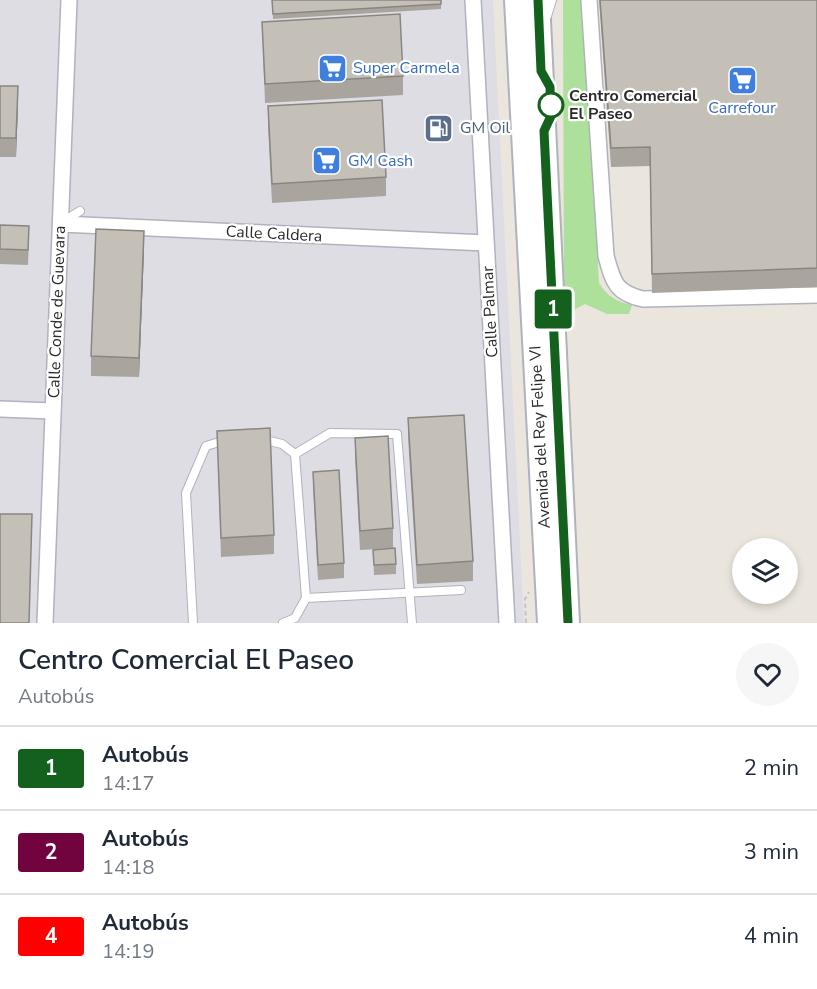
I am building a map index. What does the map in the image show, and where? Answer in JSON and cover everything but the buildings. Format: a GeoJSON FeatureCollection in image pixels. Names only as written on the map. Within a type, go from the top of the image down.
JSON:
{"type":"FeatureCollection","features":[{"type":"Feature","properties":{"kind":"main road","name":"Avenida del Rey Felipe VI"},"geometry":{"type":"LineString","coordinates":[[516,0],[549,623]]}},
{"type":"Feature","properties":{"kind":"main road","name":"Avenida del Rey Felipe VI"},"geometry":{"type":"LineString","coordinates":[[538,0],[568,623]]}},
{"type":"Feature","properties":{"kind":"street","name":"Calle Conde de Guevara"},"geometry":{"type":"LineString","coordinates":[[45,623],[69,0]]}},
{"type":"Feature","properties":{"kind":"street","name":"Calle Palmar"},"geometry":{"type":"LineString","coordinates":[[473,0],[507,623]]}},
{"type":"Feature","properties":{"kind":"street"},"geometry":{"type":"LineString","coordinates":[[589,0],[606,256],[618,290],[642,299],[817,295]]}},
{"type":"Feature","properties":{"kind":"street","name":"Calle Caldera"},"geometry":{"type":"LineString","coordinates":[[61,224],[486,243]]}},
{"type":"Feature","properties":{"kind":"street"},"geometry":{"type":"LineString","coordinates":[[0,408],[53,411]]}},
{"type":"Feature","properties":{"kind":"lane"},"geometry":{"type":"LineString","coordinates":[[540,47],[552,0]]}},
{"type":"Feature","properties":{"kind":"lane"},"geometry":{"type":"LineString","coordinates":[[61,224],[80,211]]}},
{"type":"Feature","properties":{"kind":"lane"},"geometry":{"type":"LineString","coordinates":[[296,454],[330,433],[397,434],[412,623]]}},
{"type":"Feature","properties":{"kind":"lane"},"geometry":{"type":"LineString","coordinates":[[249,436],[282,444],[296,454]]}},
{"type":"Feature","properties":{"kind":"lane"},"geometry":{"type":"LineString","coordinates":[[193,623],[186,493],[206,446],[239,437]]}},
{"type":"Feature","properties":{"kind":"lane"},"geometry":{"type":"LineString","coordinates":[[283,623],[295,618],[306,598],[296,454]]}},
{"type":"Feature","properties":{"kind":"lane"},"geometry":{"type":"LineString","coordinates":[[540,623],[540,602],[548,588]]}},
{"type":"Feature","properties":{"kind":"lane"},"geometry":{"type":"LineString","coordinates":[[306,598],[461,590]]}},
{"type":"Feature","properties":{"kind":"shaded area"},"geometry":{"type":"Polygon","coordinates":[[[0,0],[493,0],[524,623],[0,623],[0,0]]]}},
{"type":"Feature","properties":{"kind":"green space"},"geometry":{"type":"Polygon","coordinates":[[[563,0],[584,0],[599,283],[613,298],[632,305],[629,314],[607,314],[585,304],[574,310],[564,304],[563,0]]]}},
{"type":"Feature","properties":{"kind":"bus line","name":"1"},"geometry":{"type":"LineString","coordinates":[[538,0],[541,71],[550,87],[551,116],[544,131],[568,623]]}},
{"type":"Feature","properties":{"kind":"place","name":"Super Carmela"},"geometry":{"type":"Point","coordinates":[332,68]}},
{"type":"Feature","properties":{"kind":"place","name":"Carrefour"},"geometry":{"type":"Point","coordinates":[742,80]}},
{"type":"Feature","properties":{"kind":"place","name":"Centro Comercial El Paseo"},"geometry":{"type":"Point","coordinates":[551,105]}},
{"type":"Feature","properties":{"kind":"place","name":"GM Oil"},"geometry":{"type":"Point","coordinates":[439,128]}},
{"type":"Feature","properties":{"kind":"place","name":"GM Cash"},"geometry":{"type":"Point","coordinates":[327,161]}}]}
